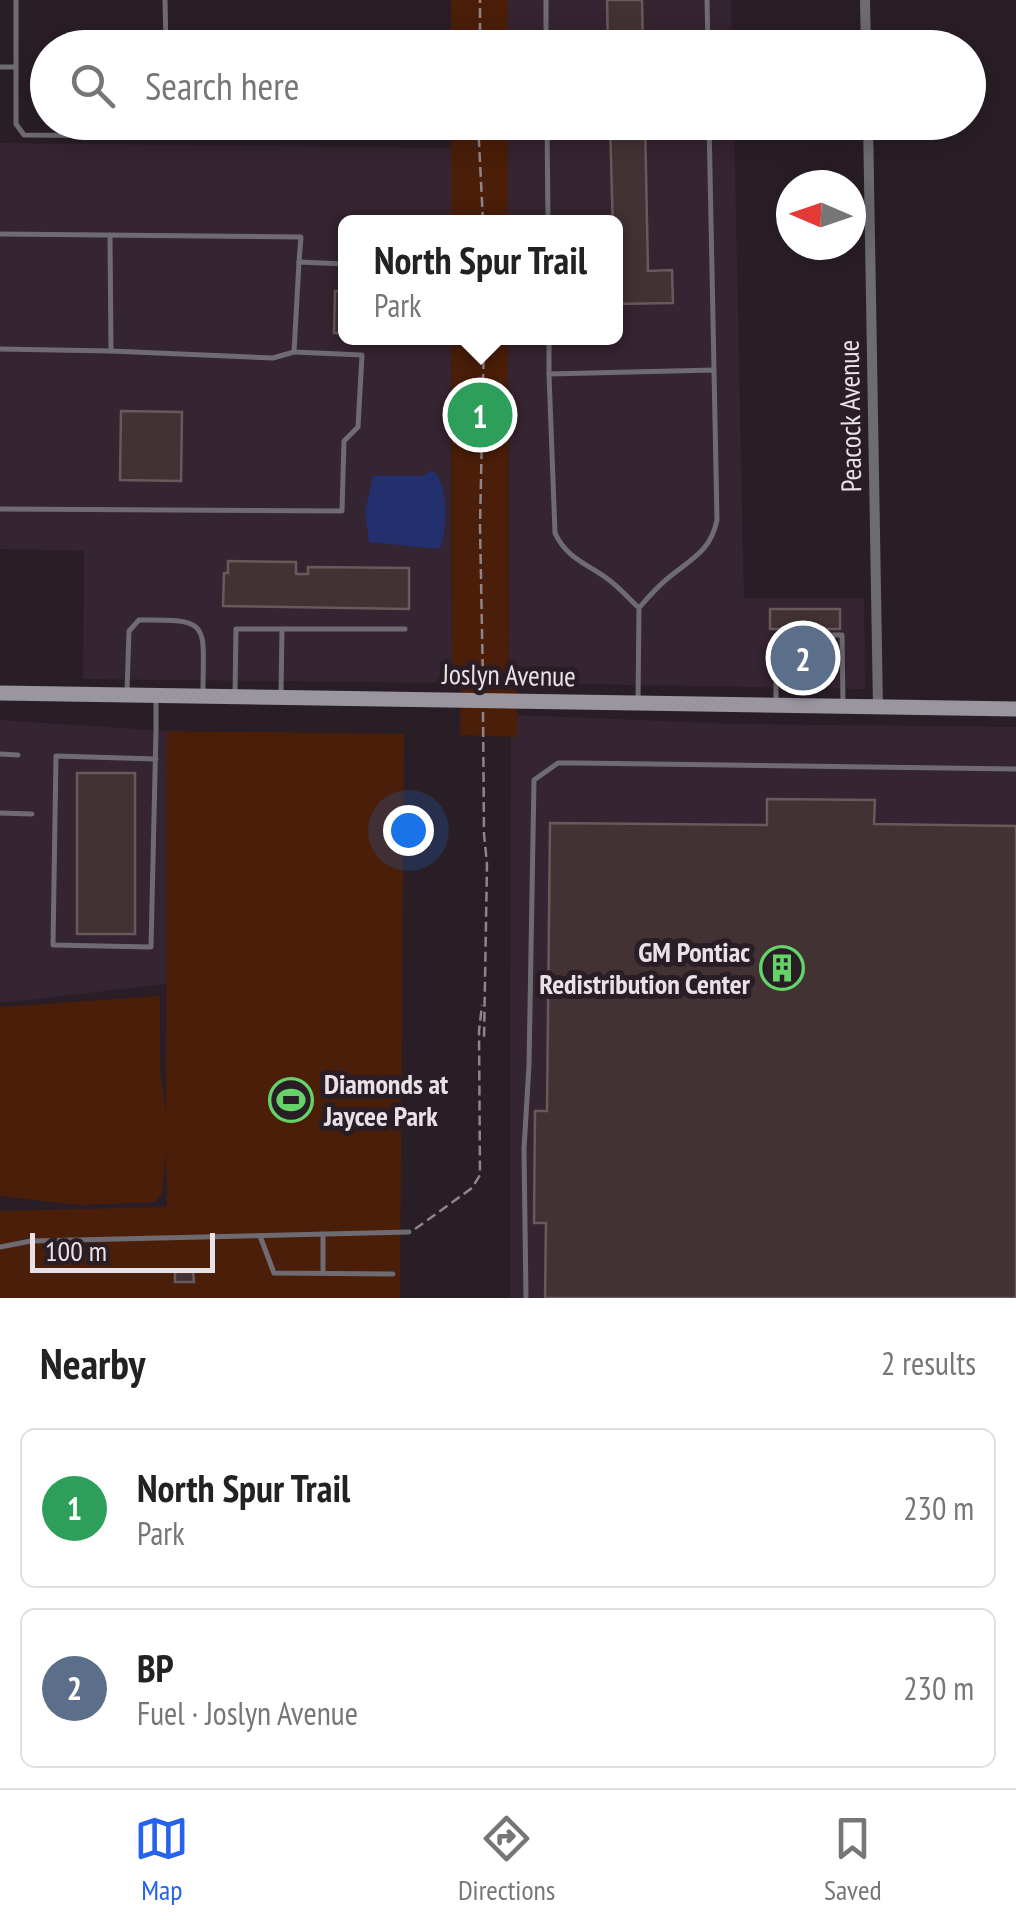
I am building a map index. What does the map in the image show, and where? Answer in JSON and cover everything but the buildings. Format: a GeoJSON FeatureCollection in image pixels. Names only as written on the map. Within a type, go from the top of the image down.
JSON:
{"type":"FeatureCollection","features":[{"type":"Feature","properties":{"kind":"main road","name":"Joslyn Avenue"},"geometry":{"type":"LineString","coordinates":[[0,694],[1016,710]]}},
{"type":"Feature","properties":{"kind":"street"},"geometry":{"type":"LineString","coordinates":[[865,0],[866,30]]}},
{"type":"Feature","properties":{"kind":"street","name":"Peacock Avenue"},"geometry":{"type":"LineString","coordinates":[[868,140],[878,708]]}},
{"type":"Feature","properties":{"kind":"lane"},"geometry":{"type":"LineString","coordinates":[[16,0],[16,124],[24,135],[30,135]]}},
{"type":"Feature","properties":{"kind":"lane"},"geometry":{"type":"LineString","coordinates":[[165,0],[166,30]]}},
{"type":"Feature","properties":{"kind":"lane"},"geometry":{"type":"LineString","coordinates":[[546,0],[546,30]]}},
{"type":"Feature","properties":{"kind":"lane"},"geometry":{"type":"LineString","coordinates":[[707,0],[708,30]]}},
{"type":"Feature","properties":{"kind":"lane"},"geometry":{"type":"LineString","coordinates":[[0,68],[16,68]]}},
{"type":"Feature","properties":{"kind":"lane"},"geometry":{"type":"LineString","coordinates":[[547,140],[548,215]]}},
{"type":"Feature","properties":{"kind":"lane"},"geometry":{"type":"LineString","coordinates":[[638,704],[639,608],[672,574],[708,546],[717,520],[709,140]]}},
{"type":"Feature","properties":{"kind":"lane"},"geometry":{"type":"LineString","coordinates":[[0,234],[302,238],[294,352]]}},
{"type":"Feature","properties":{"kind":"lane"},"geometry":{"type":"LineString","coordinates":[[110,235],[111,351]]}},
{"type":"Feature","properties":{"kind":"lane"},"geometry":{"type":"LineString","coordinates":[[299,262],[338,264]]}},
{"type":"Feature","properties":{"kind":"lane"},"geometry":{"type":"LineString","coordinates":[[549,345],[555,534],[562,549],[611,581],[639,608]]}},
{"type":"Feature","properties":{"kind":"lane"},"geometry":{"type":"LineString","coordinates":[[0,349],[273,358],[294,352],[362,354],[358,426],[344,441],[342,512],[0,509]]}},
{"type":"Feature","properties":{"kind":"lane"},"geometry":{"type":"LineString","coordinates":[[549,374],[714,370]]}},
{"type":"Feature","properties":{"kind":"lane"},"geometry":{"type":"LineString","coordinates":[[127,695],[129,630],[133,623],[184,619],[195,623],[201,633],[203,696]]}},
{"type":"Feature","properties":{"kind":"lane"},"geometry":{"type":"LineString","coordinates":[[234,696],[236,628],[405,629]]}},
{"type":"Feature","properties":{"kind":"lane"},"geometry":{"type":"LineString","coordinates":[[281,697],[282,629]]}},
{"type":"Feature","properties":{"kind":"lane"},"geometry":{"type":"LineString","coordinates":[[776,706],[776,635],[842,635],[843,707]]}},
{"type":"Feature","properties":{"kind":"lane"},"geometry":{"type":"LineString","coordinates":[[156,695],[156,759],[151,947],[52,945],[56,756],[156,759]]}},
{"type":"Feature","properties":{"kind":"lane"},"geometry":{"type":"LineString","coordinates":[[0,754],[18,755]]}},
{"type":"Feature","properties":{"kind":"lane"},"geometry":{"type":"LineString","coordinates":[[526,1298],[524,1148],[534,780],[558,764],[577,763],[1016,770]]}},
{"type":"Feature","properties":{"kind":"lane"},"geometry":{"type":"LineString","coordinates":[[0,813],[32,814]]}},
{"type":"Feature","properties":{"kind":"lane"},"geometry":{"type":"LineString","coordinates":[[0,1247],[31,1241],[409,1232]]}},
{"type":"Feature","properties":{"kind":"lane"},"geometry":{"type":"LineString","coordinates":[[322,1234],[323,1273]]}},
{"type":"Feature","properties":{"kind":"lane"},"geometry":{"type":"LineString","coordinates":[[260,1236],[274,1273],[392,1274]]}},
{"type":"Feature","properties":{"kind":"path"},"geometry":{"type":"LineString","coordinates":[[480,0],[480,30]]}},
{"type":"Feature","properties":{"kind":"path"},"geometry":{"type":"LineString","coordinates":[[479,140],[483,215]]}},
{"type":"Feature","properties":{"kind":"path"},"geometry":{"type":"LineString","coordinates":[[409,1232],[479,1180],[479,1031],[484,996]]}},
{"type":"Feature","properties":{"kind":"shaded area"},"geometry":{"type":"Polygon","coordinates":[[[451,0],[508,0],[508,30],[451,30],[451,0]]]}},
{"type":"Feature","properties":{"kind":"shaded area"},"geometry":{"type":"Polygon","coordinates":[[[508,0],[731,0],[732,30],[508,30],[508,0]]]}},
{"type":"Feature","properties":{"kind":"shaded area"},"geometry":{"type":"Polygon","coordinates":[[[451,140],[508,140],[508,215],[451,215],[451,140]]]}},
{"type":"Feature","properties":{"kind":"shaded area"},"geometry":{"type":"Polygon","coordinates":[[[508,140],[734,140],[744,598],[864,598],[865,689],[509,683],[508,345],[623,345],[623,215],[508,215],[508,140]]]}},
{"type":"Feature","properties":{"kind":"shaded area"},"geometry":{"type":"Polygon","coordinates":[[[0,143],[451,148],[451,215],[338,215],[338,345],[451,345],[452,683],[83,679],[84,551],[0,549],[0,143]]]}},
{"type":"Feature","properties":{"kind":"shaded area"},"geometry":{"type":"Polygon","coordinates":[[[451,345],[508,345],[509,683],[518,684],[517,737],[460,735],[461,683],[452,683],[451,345]]]}},
{"type":"Feature","properties":{"kind":"shaded area","name":"GM Pontiac Redistribution Center"},"geometry":{"type":"Polygon","coordinates":[[[517,715],[739,724],[1016,727],[1016,1298],[510,1298],[511,737],[517,737],[517,715]]]}},
{"type":"Feature","properties":{"kind":"shaded area"},"geometry":{"type":"Polygon","coordinates":[[[0,720],[167,731],[167,984],[0,1003],[0,720]]]}},
{"type":"Feature","properties":{"kind":"shaded area"},"geometry":{"type":"Polygon","coordinates":[[[167,731],[404,734],[400,1298],[0,1298],[0,1211],[167,1207],[166,1151],[162,1193],[155,1202],[80,1205],[0,1196],[0,1007],[160,996],[160,1070],[166,1114],[167,731]]]}},
{"type":"Feature","properties":{"kind":"water"},"geometry":{"type":"Polygon","coordinates":[[[432,470],[444,496],[440,549],[369,542],[365,512],[373,476],[423,476],[432,470]]]}},
{"type":"Feature","properties":{"kind":"place","name":"North Spur Trail"},"geometry":{"type":"Point","coordinates":[480,415]}},
{"type":"Feature","properties":{"kind":"place","name":"BP"},"geometry":{"type":"Point","coordinates":[803,658]}},
{"type":"Feature","properties":{"kind":"place","name":"GM Pontiac Redistribution Center"},"geometry":{"type":"Point","coordinates":[782,968]}},
{"type":"Feature","properties":{"kind":"place","name":"Diamonds at Jaycee Park"},"geometry":{"type":"Point","coordinates":[291,1100]}}]}
